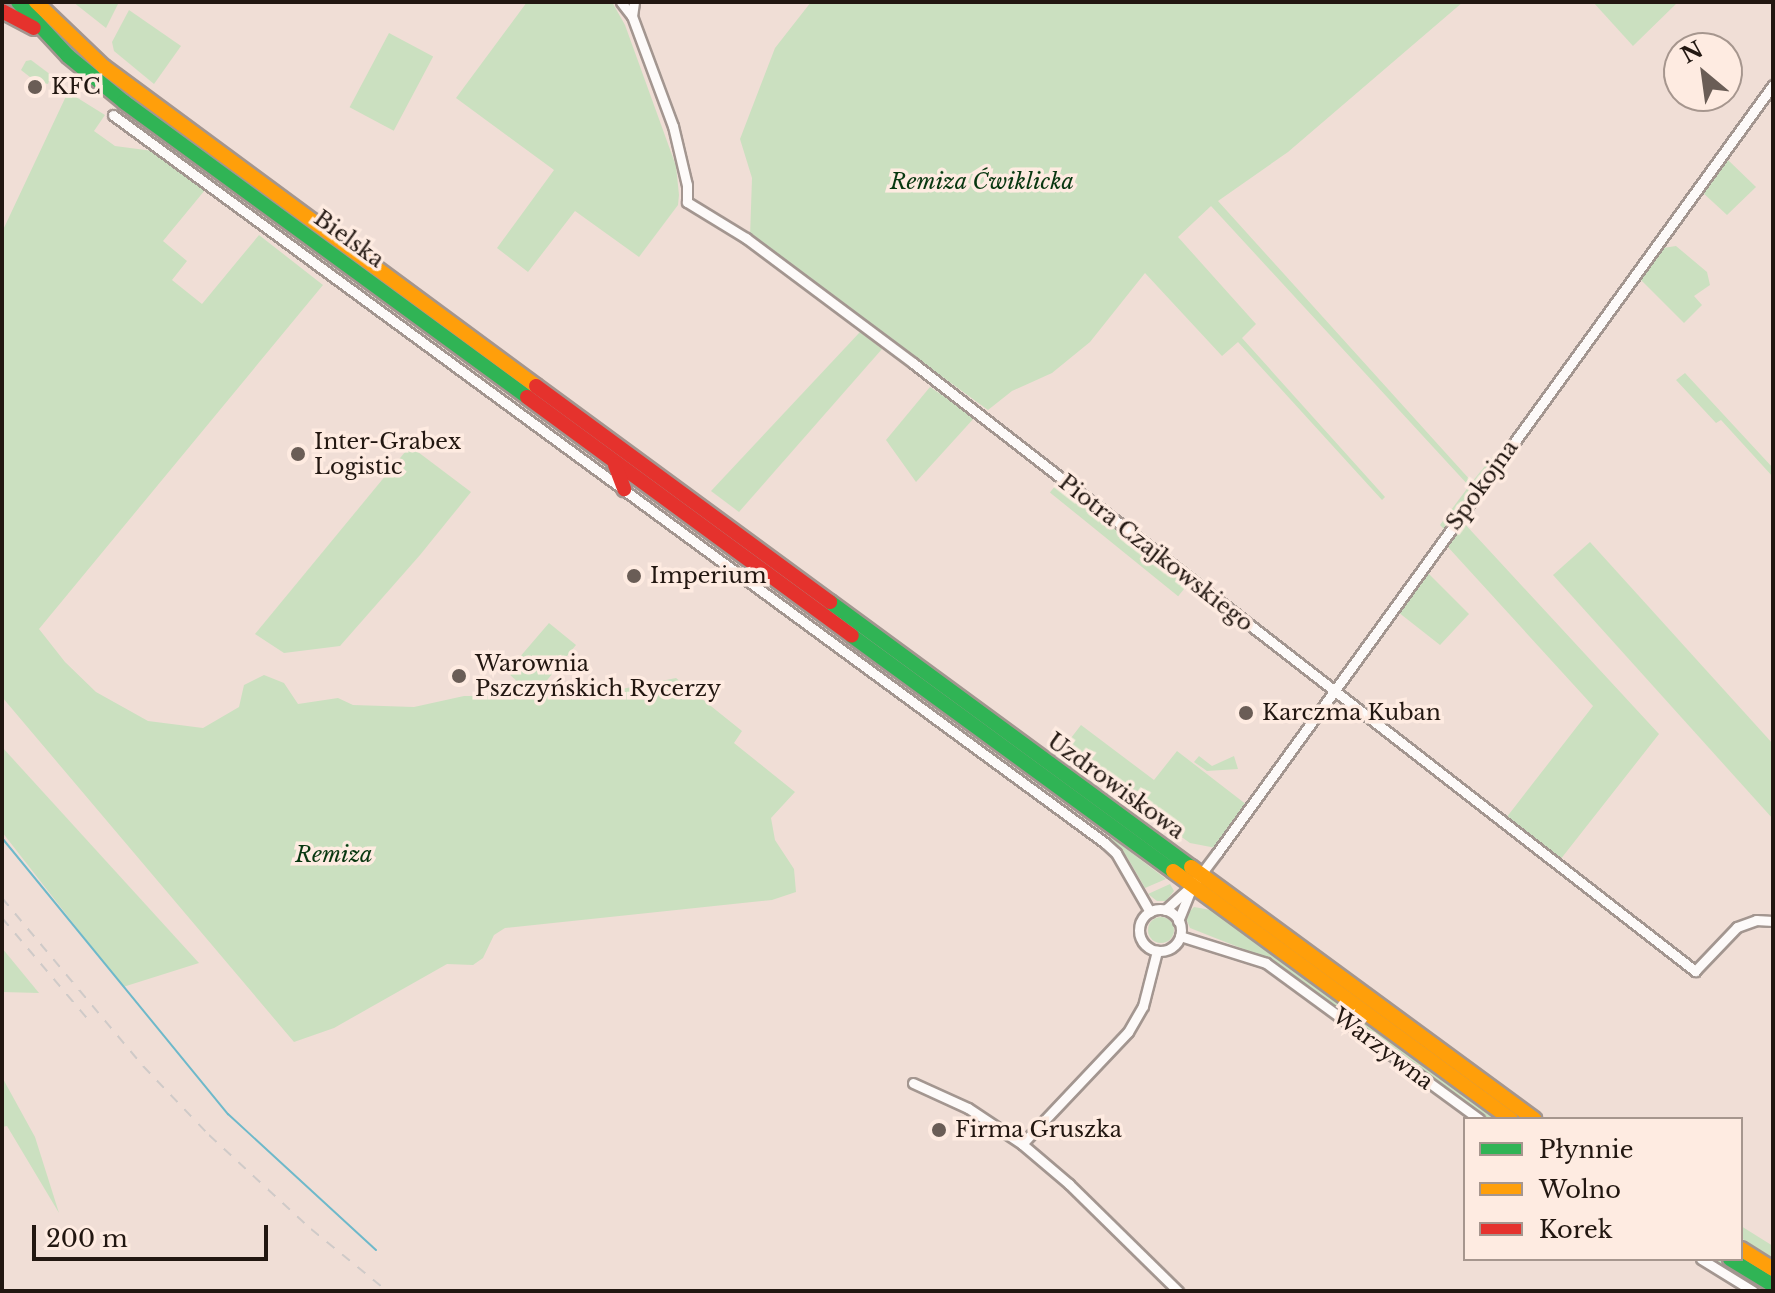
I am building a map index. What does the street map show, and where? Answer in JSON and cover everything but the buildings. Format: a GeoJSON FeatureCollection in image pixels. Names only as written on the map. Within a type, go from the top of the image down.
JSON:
{"type":"FeatureCollection","features":[{"type":"Feature","properties":{"kind":"main road","name":"Bielska"},"geometry":{"type":"LineString","coordinates":[[18,2],[45,33],[124,102],[613,462],[669,492]]}},
{"type":"Feature","properties":{"kind":"main road","name":"Bielska"},"geometry":{"type":"LineString","coordinates":[[36,2],[72,39],[133,90],[550,397],[669,492]]}},
{"type":"Feature","properties":{"kind":"main road"},"geometry":{"type":"LineString","coordinates":[[2,11],[45,33]]}},
{"type":"Feature","properties":{"kind":"main road"},"geometry":{"type":"LineString","coordinates":[[613,462],[624,489]]}},
{"type":"Feature","properties":{"kind":"main road","name":"Uzdrowiskowa"},"geometry":{"type":"LineString","coordinates":[[669,492],[1049,781],[1531,1117]]}},
{"type":"Feature","properties":{"kind":"main road","name":"Uzdrowiskowa"},"geometry":{"type":"LineString","coordinates":[[669,492],[1196,881],[1508,1117]]}},
{"type":"Feature","properties":{"kind":"main road"},"geometry":{"type":"LineString","coordinates":[[1743,1250],[1773,1269]]}},
{"type":"Feature","properties":{"kind":"main road"},"geometry":{"type":"LineString","coordinates":[[1733,1261],[1773,1285]]}},
{"type":"Feature","properties":{"kind":"street","name":"Piotra Czajkowskiego"},"geometry":{"type":"LineString","coordinates":[[621,2],[632,16],[673,126],[687,185],[687,202],[746,238],[913,363],[1695,971],[1737,927],[1756,920],[1773,921]]}},
{"type":"Feature","properties":{"kind":"street","name":"Piotra Czajkowskiego"},"geometry":{"type":"LineString","coordinates":[[632,16],[634,2]]}},
{"type":"Feature","properties":{"kind":"street","name":"Spokojna"},"geometry":{"type":"LineString","coordinates":[[1196,881],[1773,85]]}},
{"type":"Feature","properties":{"kind":"street"},"geometry":{"type":"LineString","coordinates":[[113,115],[1105,843],[1116,853],[1150,912]]}},
{"type":"Feature","properties":{"kind":"street"},"geometry":{"type":"LineString","coordinates":[[550,397],[559,384]]}},
{"type":"Feature","properties":{"kind":"street"},"geometry":{"type":"LineString","coordinates":[[1196,881],[1178,921],[1180,936],[1169,949],[1157,951],[1146,945],[1140,934],[1141,921],[1150,912],[1165,910],[1196,881]]}},
{"type":"Feature","properties":{"kind":"street"},"geometry":{"type":"LineString","coordinates":[[1165,910],[1178,921]]}},
{"type":"Feature","properties":{"kind":"street","name":"Warzywna"},"geometry":{"type":"LineString","coordinates":[[1180,936],[1252,957],[1288,978],[1476,1117]]}},
{"type":"Feature","properties":{"kind":"street"},"geometry":{"type":"LineString","coordinates":[[1022,1144],[1128,1032],[1143,1006],[1157,951]]}},
{"type":"Feature","properties":{"kind":"street"},"geometry":{"type":"LineString","coordinates":[[913,1083],[968,1108],[1022,1144],[1069,1184],[1177,1290]]}},
{"type":"Feature","properties":{"kind":"street"},"geometry":{"type":"LineString","coordinates":[[1704,1261],[1753,1291]]}},
{"type":"Feature","properties":{"kind":"green space"},"geometry":{"type":"Polygon","coordinates":[[[73,2],[119,2],[106,28],[73,2]]]}},
{"type":"Feature","properties":{"kind":"green space"},"geometry":{"type":"Polygon","coordinates":[[[527,2],[612,2],[625,25],[676,166],[679,195],[678,205],[639,257],[575,211],[528,272],[497,248],[554,170],[456,98],[527,2]]]}},
{"type":"Feature","properties":{"kind":"green space","name":"Remiza Ćwiklicka"},"geometry":{"type":"Polygon","coordinates":[[[811,2],[1463,2],[1288,152],[1218,201],[1472,482],[1494,455],[1497,457],[1444,529],[1440,525],[1469,486],[1211,206],[1178,237],[1256,324],[1242,338],[1385,497],[1382,500],[1238,342],[1222,356],[1145,273],[1090,342],[1052,373],[1012,391],[988,410],[750,237],[752,178],[740,139],[775,48],[811,2]]]}},
{"type":"Feature","properties":{"kind":"green space"},"geometry":{"type":"Polygon","coordinates":[[[1593,2],[1678,2],[1633,46],[1593,2]]]}},
{"type":"Feature","properties":{"kind":"green space"},"geometry":{"type":"Polygon","coordinates":[[[129,10],[181,46],[154,84],[114,51],[112,42],[129,10]]]}},
{"type":"Feature","properties":{"kind":"green space"},"geometry":{"type":"Polygon","coordinates":[[[389,33],[433,56],[394,131],[350,107],[389,33]]]}},
{"type":"Feature","properties":{"kind":"green space"},"geometry":{"type":"Polygon","coordinates":[[[31,60],[51,75],[48,84],[35,81],[21,70],[26,61],[31,60]]]}},
{"type":"Feature","properties":{"kind":"green space","name":"Remiza"},"geometry":{"type":"Polygon","coordinates":[[[68,92],[105,115],[94,131],[115,146],[153,151],[205,190],[163,241],[187,261],[172,280],[202,304],[259,235],[323,285],[39,629],[65,662],[96,692],[148,721],[203,728],[239,707],[244,685],[264,675],[284,683],[298,704],[338,698],[353,705],[414,707],[464,696],[533,696],[507,672],[549,623],[576,645],[534,696],[612,691],[676,678],[742,731],[734,743],[795,792],[771,818],[775,840],[794,869],[796,892],[772,900],[505,928],[494,935],[483,958],[473,965],[447,964],[334,1028],[294,1042],[2,697],[2,232],[68,92]]]}},
{"type":"Feature","properties":{"kind":"green space"},"geometry":{"type":"Polygon","coordinates":[[[1727,159],[1756,187],[1727,215],[1701,191],[1727,159]]]}},
{"type":"Feature","properties":{"kind":"green space"},"geometry":{"type":"Polygon","coordinates":[[[1676,246],[1707,272],[1710,285],[1694,296],[1702,305],[1684,323],[1639,278],[1656,254],[1663,248],[1676,246]]]}},
{"type":"Feature","properties":{"kind":"green space"},"geometry":{"type":"Polygon","coordinates":[[[860,332],[882,349],[739,512],[711,491],[860,332]]]}},
{"type":"Feature","properties":{"kind":"green space"},"geometry":{"type":"Polygon","coordinates":[[[1685,373],[1773,468],[1773,477],[1721,420],[1716,423],[1676,380],[1685,373]]]}},
{"type":"Feature","properties":{"kind":"green space"},"geometry":{"type":"Polygon","coordinates":[[[930,387],[975,417],[916,482],[886,440],[930,387]]]}},
{"type":"Feature","properties":{"kind":"green space"},"geometry":{"type":"Polygon","coordinates":[[[410,446],[471,492],[420,555],[340,646],[284,653],[255,634],[410,446]]]}},
{"type":"Feature","properties":{"kind":"green space"},"geometry":{"type":"Polygon","coordinates":[[[1060,480],[1188,584],[1178,596],[1050,492],[1060,480]]]}},
{"type":"Feature","properties":{"kind":"green space"},"geometry":{"type":"Polygon","coordinates":[[[1463,522],[1659,734],[1560,860],[1506,818],[1593,706],[1447,546],[1463,522]]]}},
{"type":"Feature","properties":{"kind":"green space"},"geometry":{"type":"Polygon","coordinates":[[[1590,542],[1773,744],[1773,819],[1553,575],[1590,542]]]}},
{"type":"Feature","properties":{"kind":"green space"},"geometry":{"type":"Polygon","coordinates":[[[1428,573],[1469,614],[1440,645],[1398,612],[1428,573]]]}},
{"type":"Feature","properties":{"kind":"green space"},"geometry":{"type":"Polygon","coordinates":[[[1081,725],[1154,780],[1177,751],[1247,805],[1216,848],[1190,843],[1061,751],[1081,725]]]}},
{"type":"Feature","properties":{"kind":"green space"},"geometry":{"type":"Polygon","coordinates":[[[2,747],[199,963],[123,987],[2,832],[2,747]]]}},
{"type":"Feature","properties":{"kind":"green space"},"geometry":{"type":"Polygon","coordinates":[[[1199,756],[1212,766],[1234,756],[1238,769],[1207,771],[1194,762],[1199,756]]]}},
{"type":"Feature","properties":{"kind":"green space"},"geometry":{"type":"Polygon","coordinates":[[[1108,835],[1166,879],[1145,888],[1127,857],[1108,835]]]}},
{"type":"Feature","properties":{"kind":"green space"},"geometry":{"type":"Polygon","coordinates":[[[1170,884],[1174,891],[1166,901],[1157,901],[1148,894],[1170,884]]]}},
{"type":"Feature","properties":{"kind":"green space"},"geometry":{"type":"Polygon","coordinates":[[[1194,907],[1211,910],[1499,1117],[1485,1117],[1271,960],[1190,928],[1185,916],[1194,907]]]}},
{"type":"Feature","properties":{"kind":"green space"},"geometry":{"type":"Polygon","coordinates":[[[1161,917],[1170,921],[1174,930],[1170,939],[1161,943],[1152,939],[1148,930],[1152,921],[1161,917]]]}},
{"type":"Feature","properties":{"kind":"green space"},"geometry":{"type":"Polygon","coordinates":[[[2,948],[39,993],[2,992],[2,948]]]}},
{"type":"Feature","properties":{"kind":"green space"},"geometry":{"type":"Polygon","coordinates":[[[2,1077],[35,1137],[59,1213],[7,1126],[2,1127],[2,1077]]]}},
{"type":"Feature","properties":{"kind":"green space"},"geometry":{"type":"Polygon","coordinates":[[[1743,1227],[1773,1246],[1773,1258],[1743,1239],[1743,1227]]]}},
{"type":"Feature","properties":{"kind":"green space"},"geometry":{"type":"Polygon","coordinates":[[[1709,1261],[1722,1261],[1771,1291],[1758,1291],[1709,1261]]]}},
{"type":"Feature","properties":{"kind":"waterway"},"geometry":{"type":"LineString","coordinates":[[2,838],[228,1114],[376,1250]]}},
{"type":"Feature","properties":{"kind":"railway"},"geometry":{"type":"LineString","coordinates":[[2,898],[143,1066],[209,1135],[311,1229],[387,1291]]}},
{"type":"Feature","properties":{"kind":"railway"},"geometry":{"type":"LineString","coordinates":[[2,918],[92,1024]]}},
{"type":"Feature","properties":{"kind":"traffic: fast"},"geometry":{"type":"LineString","coordinates":[[18,2],[68,56],[124,102],[527,397]]}},
{"type":"Feature","properties":{"kind":"traffic: fast"},"geometry":{"type":"LineString","coordinates":[[830,602],[1191,867]]}},
{"type":"Feature","properties":{"kind":"traffic: fast"},"geometry":{"type":"LineString","coordinates":[[852,636],[1173,871]]}},
{"type":"Feature","properties":{"kind":"traffic: fast"},"geometry":{"type":"LineString","coordinates":[[1733,1261],[1773,1285]]}},
{"type":"Feature","properties":{"kind":"traffic: slow"},"geometry":{"type":"LineString","coordinates":[[36,2],[104,67],[536,386]]}},
{"type":"Feature","properties":{"kind":"traffic: slow"},"geometry":{"type":"LineString","coordinates":[[1191,867],[1531,1117]]}},
{"type":"Feature","properties":{"kind":"traffic: slow"},"geometry":{"type":"LineString","coordinates":[[1173,871],[1508,1117]]}},
{"type":"Feature","properties":{"kind":"traffic: slow"},"geometry":{"type":"LineString","coordinates":[[1743,1250],[1773,1269]]}},
{"type":"Feature","properties":{"kind":"traffic: jam"},"geometry":{"type":"LineString","coordinates":[[2,11],[34,28]]}},
{"type":"Feature","properties":{"kind":"traffic: jam"},"geometry":{"type":"LineString","coordinates":[[536,386],[830,602]]}},
{"type":"Feature","properties":{"kind":"traffic: jam"},"geometry":{"type":"LineString","coordinates":[[527,397],[852,636]]}},
{"type":"Feature","properties":{"kind":"traffic: jam"},"geometry":{"type":"LineString","coordinates":[[615,465],[624,489]]}},
{"type":"Feature","properties":{"kind":"place","name":"KFC"},"geometry":{"type":"Point","coordinates":[35,87]}},
{"type":"Feature","properties":{"kind":"place","name":"Inter-Grabex Logistic"},"geometry":{"type":"Point","coordinates":[298,454]}},
{"type":"Feature","properties":{"kind":"place","name":"Imperium"},"geometry":{"type":"Point","coordinates":[634,576]}},
{"type":"Feature","properties":{"kind":"place","name":"Warownia Pszczyńskich Rycerzy"},"geometry":{"type":"Point","coordinates":[459,676]}},
{"type":"Feature","properties":{"kind":"place","name":"Karczma Kuban"},"geometry":{"type":"Point","coordinates":[1246,713]}},
{"type":"Feature","properties":{"kind":"place","name":"Firma Gruszka"},"geometry":{"type":"Point","coordinates":[939,1130]}}]}
